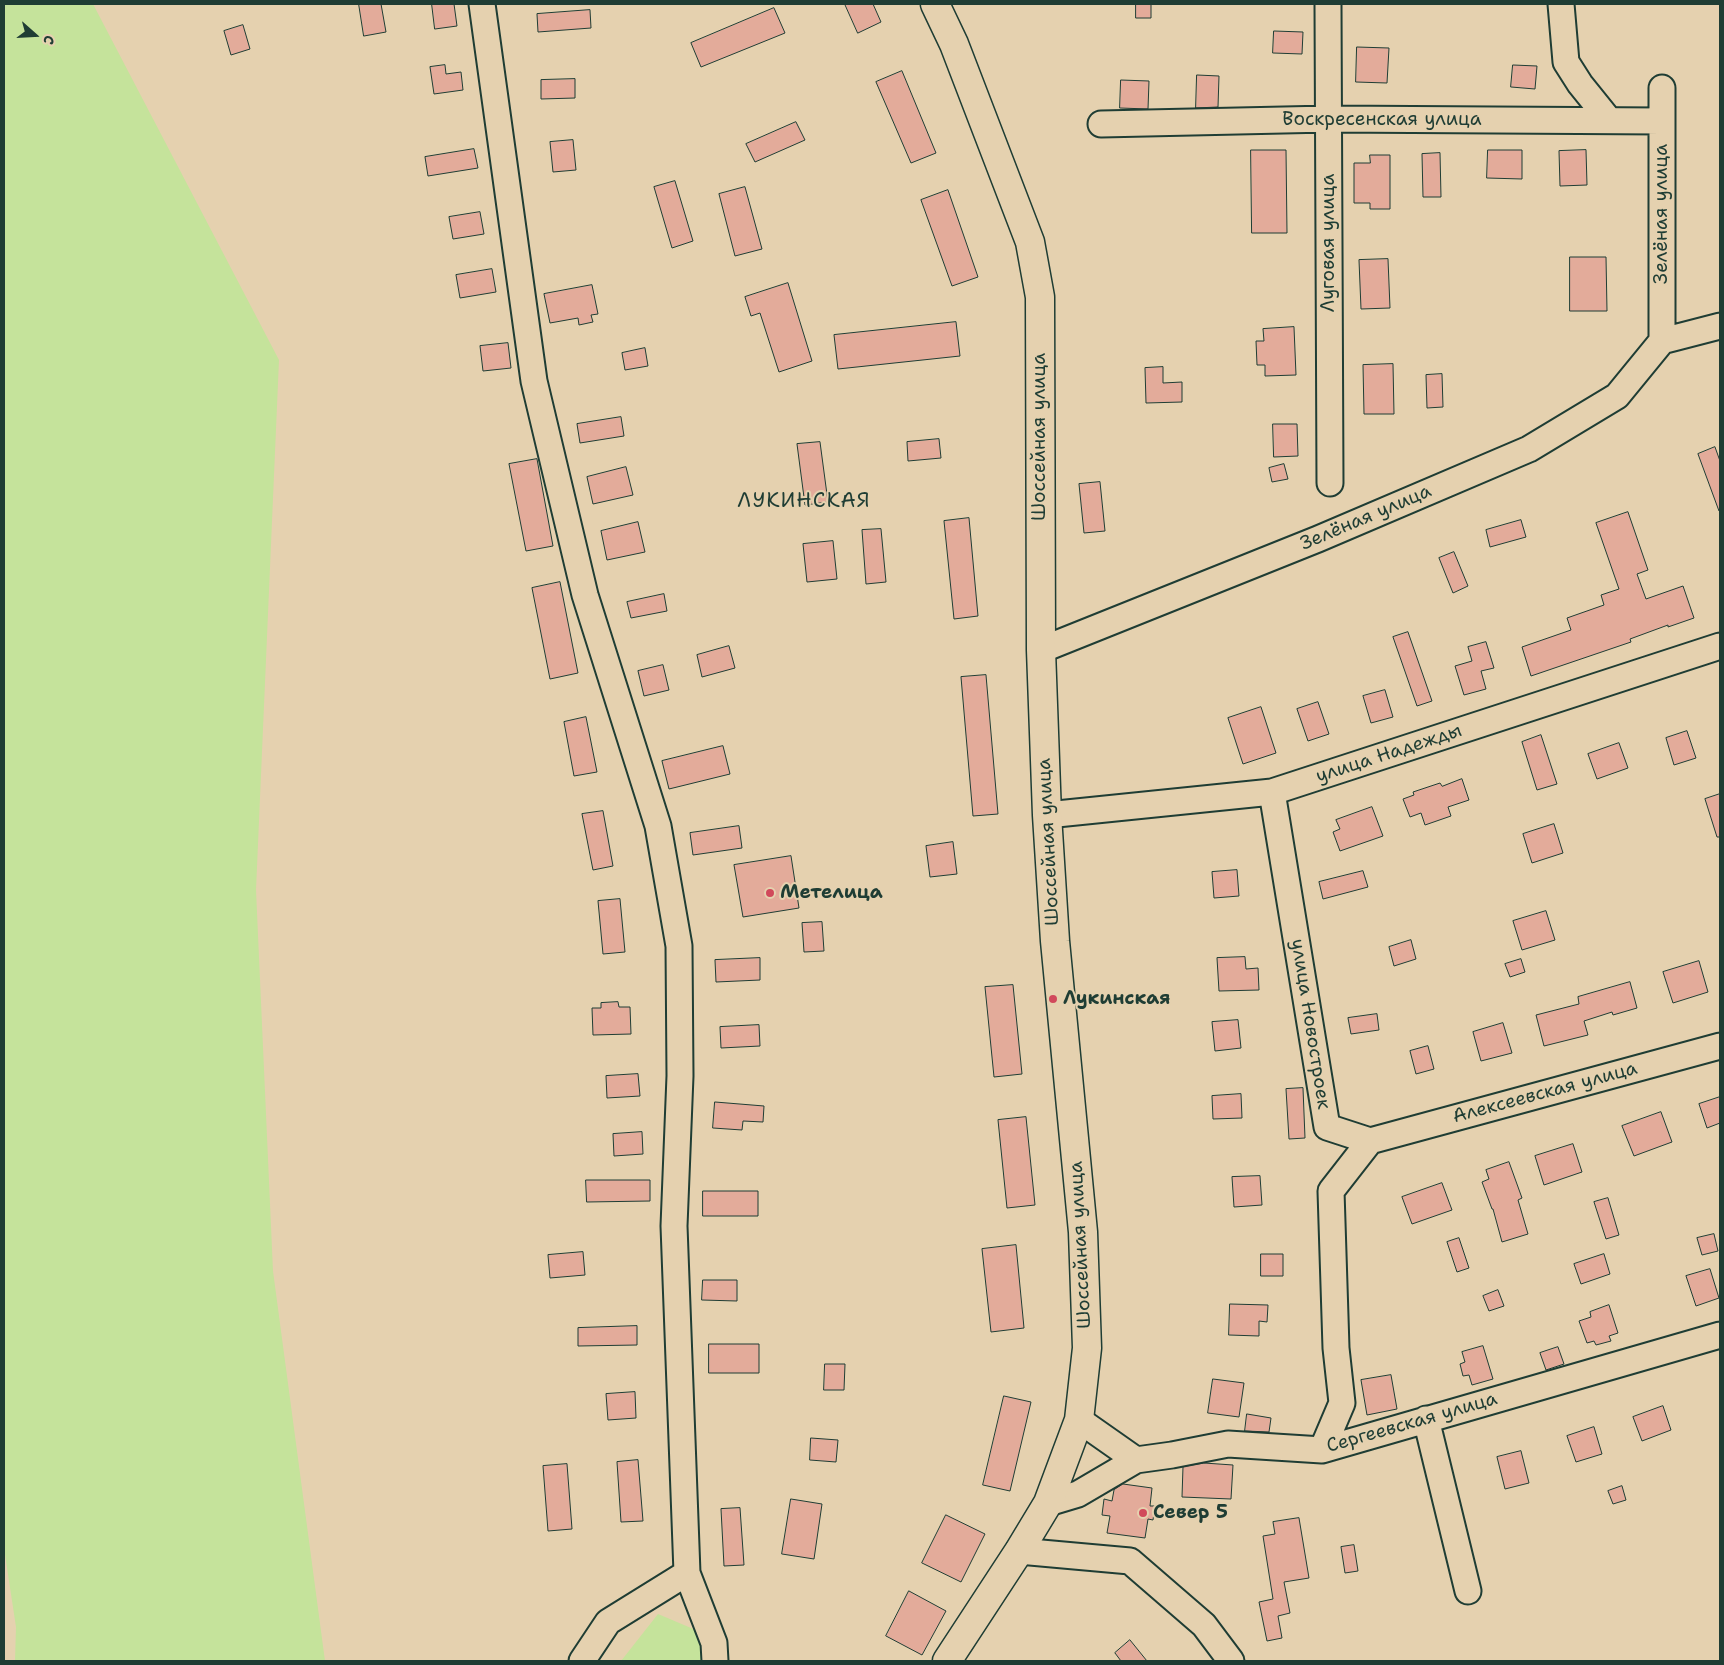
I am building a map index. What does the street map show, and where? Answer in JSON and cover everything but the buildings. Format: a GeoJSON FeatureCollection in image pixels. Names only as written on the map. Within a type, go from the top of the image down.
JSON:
{"type":"FeatureCollection","features":[{"type":"Feature","properties":{"kind":"main road","name":"Шоссейная улица"},"geometry":{"type":"LineString","coordinates":[[935,4],[954,44],[1030,242],[1040,297],[1041,650],[1047,816],[1054,941],[1083,1232],[1087,1348],[1079,1420],[1048,1504],[1020,1550],[946,1661]]}},
{"type":"Feature","properties":{"kind":"street"},"geometry":{"type":"LineString","coordinates":[[482,4],[534,381],[585,595],[658,826],[679,946],[680,1076],[674,1226],[686,1573],[714,1643],[715,1661]]}},
{"type":"Feature","properties":{"kind":"street","name":"Луговая улица"},"geometry":{"type":"LineString","coordinates":[[1328,4],[1330,483]]}},
{"type":"Feature","properties":{"kind":"street"},"geometry":{"type":"LineString","coordinates":[[1561,4],[1566,62],[1580,84],[1609,120]]}},
{"type":"Feature","properties":{"kind":"street","name":"Зелёная улица"},"geometry":{"type":"LineString","coordinates":[[1041,650],[1318,539],[1528,449],[1617,396],[1662,341],[1662,88]]}},
{"type":"Feature","properties":{"kind":"street","name":"Воскресенская улица"},"geometry":{"type":"LineString","coordinates":[[1101,124],[1329,120],[1662,121]]}},
{"type":"Feature","properties":{"kind":"street"},"geometry":{"type":"LineString","coordinates":[[1662,341],[1720,326]]}},
{"type":"Feature","properties":{"kind":"street","name":"улица Надежды"},"geometry":{"type":"LineString","coordinates":[[1047,816],[1272,792],[1720,646]]}},
{"type":"Feature","properties":{"kind":"street","name":"улица Новостроек"},"geometry":{"type":"LineString","coordinates":[[1272,792],[1327,1127],[1370,1141]]}},
{"type":"Feature","properties":{"kind":"street","name":"Алексеевская улица"},"geometry":{"type":"LineString","coordinates":[[1370,1141],[1720,1046]]}},
{"type":"Feature","properties":{"kind":"street"},"geometry":{"type":"LineString","coordinates":[[1322,1450],[1342,1403],[1336,1348],[1331,1191],[1370,1141]]}},
{"type":"Feature","properties":{"kind":"street","name":"Сергеевская улица"},"geometry":{"type":"LineString","coordinates":[[1136,1460],[1228,1444],[1322,1450],[1720,1335]]}},
{"type":"Feature","properties":{"kind":"street"},"geometry":{"type":"LineString","coordinates":[[1048,1504],[1078,1494],[1136,1460],[1079,1420]]}},
{"type":"Feature","properties":{"kind":"street"},"geometry":{"type":"LineString","coordinates":[[1426,1420],[1468,1591]]}},
{"type":"Feature","properties":{"kind":"street"},"geometry":{"type":"LineString","coordinates":[[1020,1550],[1130,1561],[1204,1625],[1231,1661]]}},
{"type":"Feature","properties":{"kind":"street"},"geometry":{"type":"LineString","coordinates":[[582,1661],[608,1622],[686,1573]]}},
{"type":"Feature","properties":{"kind":"green space"},"geometry":{"type":"Polygon","coordinates":[[[4,4],[93,4],[279,360],[256,890],[273,1271],[325,1661],[15,1661],[16,1627],[4,1548],[4,4]]]}},
{"type":"Feature","properties":{"kind":"green space"},"geometry":{"type":"Polygon","coordinates":[[[658,1614],[717,1639],[720,1661],[621,1661],[658,1614]]]}},
{"type":"Feature","properties":{"kind":"place","name":"Метелица"},"geometry":{"type":"Point","coordinates":[770,893]}},
{"type":"Feature","properties":{"kind":"place","name":"Лукинская"},"geometry":{"type":"Point","coordinates":[1053,999]}},
{"type":"Feature","properties":{"kind":"place","name":"Север 5"},"geometry":{"type":"Point","coordinates":[1143,1513]}},
{"type":"Feature","properties":{"kind":"district","name":"ЛУКИНСКАЯ"},"geometry":{"type":"Point","coordinates":[804,502]}}]}
